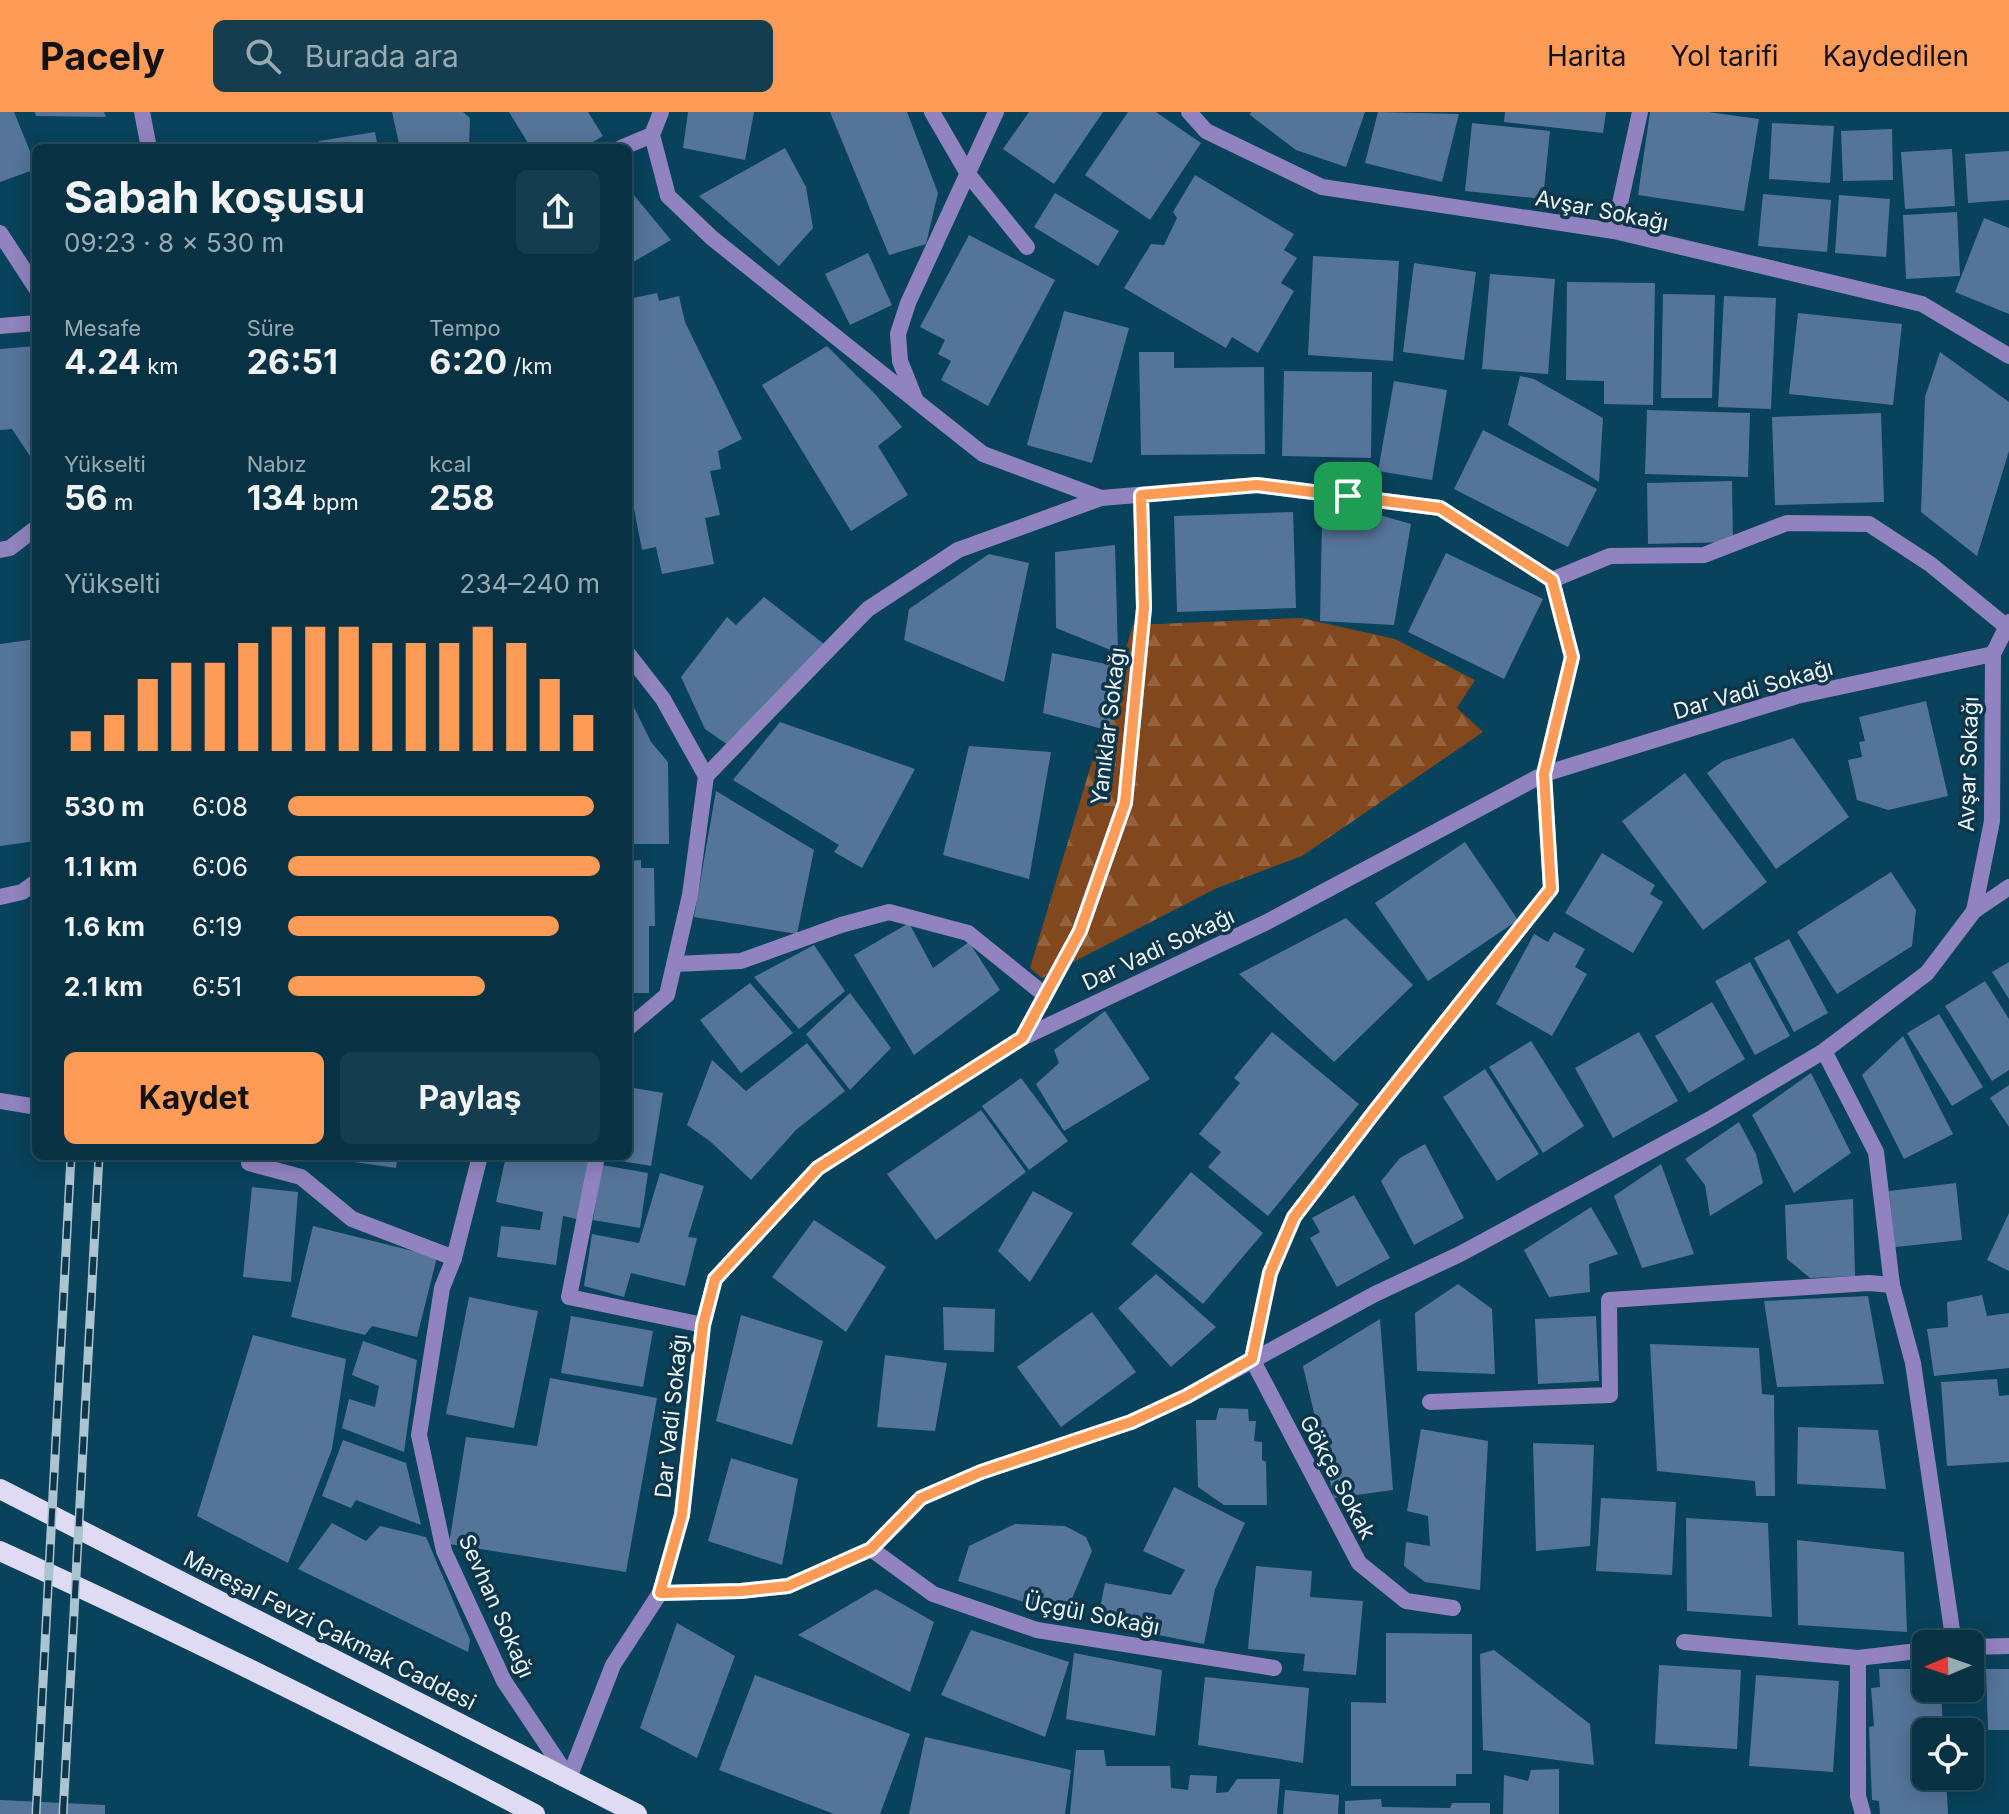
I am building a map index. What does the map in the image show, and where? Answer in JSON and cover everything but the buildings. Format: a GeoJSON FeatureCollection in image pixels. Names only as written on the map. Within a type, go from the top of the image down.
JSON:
{"type":"FeatureCollection","features":[{"type":"Feature","properties":{"kind":"main road","name":"Mareşal Fevzi Çakmak Caddesi"},"geometry":{"type":"LineString","coordinates":[[0,1489],[637,1814]]}},
{"type":"Feature","properties":{"kind":"main road"},"geometry":{"type":"LineString","coordinates":[[0,1551],[181,1635],[535,1814]]}},
{"type":"Feature","properties":{"kind":"street"},"geometry":{"type":"LineString","coordinates":[[142,112],[148,144]]}},
{"type":"Feature","properties":{"kind":"street"},"geometry":{"type":"LineString","coordinates":[[661,112],[652,135],[668,196],[712,238],[983,454],[1101,498]]}},
{"type":"Feature","properties":{"kind":"street"},"geometry":{"type":"LineString","coordinates":[[932,112],[968,174],[1027,247]]}},
{"type":"Feature","properties":{"kind":"street"},"geometry":{"type":"LineString","coordinates":[[916,401],[900,361],[898,334],[908,303],[996,112]]}},
{"type":"Feature","properties":{"kind":"street","name":"Avşar Sokağı"},"geometry":{"type":"LineString","coordinates":[[1189,112],[1206,131],[1322,187],[1614,231],[1922,304],[2009,356]]}},
{"type":"Feature","properties":{"kind":"street"},"geometry":{"type":"LineString","coordinates":[[1614,231],[1640,112]]}},
{"type":"Feature","properties":{"kind":"street"},"geometry":{"type":"LineString","coordinates":[[631,144],[652,135]]}},
{"type":"Feature","properties":{"kind":"street"},"geometry":{"type":"LineString","coordinates":[[0,233],[32,282]]}},
{"type":"Feature","properties":{"kind":"street"},"geometry":{"type":"LineString","coordinates":[[0,326],[32,323]]}},
{"type":"Feature","properties":{"kind":"street"},"geometry":{"type":"LineString","coordinates":[[632,1025],[667,995],[690,895],[706,776],[868,609],[958,550],[1101,498],[1257,485],[1440,508],[1552,580],[1572,657],[1544,774],[1551,889],[1294,1217],[1270,1273],[1252,1359]]}},
{"type":"Feature","properties":{"kind":"street","name":"Yanıklar Sokağı"},"geometry":{"type":"LineString","coordinates":[[1022,1038],[1080,931],[1125,803],[1144,608],[1141,495]]}},
{"type":"Feature","properties":{"kind":"street"},"geometry":{"type":"LineString","coordinates":[[1552,580],[1610,556],[1704,555],[1787,523],[1869,524],[1930,564],[2008,624]]}},
{"type":"Feature","properties":{"kind":"street"},"geometry":{"type":"LineString","coordinates":[[0,550],[10,548],[32,531]]}},
{"type":"Feature","properties":{"kind":"street","name":"Avşar Sokağı"},"geometry":{"type":"LineString","coordinates":[[1974,911],[1992,821],[1993,654],[2008,624]]}},
{"type":"Feature","properties":{"kind":"street","name":"Dar Vadi Sokağı"},"geometry":{"type":"LineString","coordinates":[[569,1778],[613,1665],[660,1593],[682,1515],[703,1325],[715,1279],[818,1168],[1022,1038],[1267,922],[1544,774],[1797,696],[1993,654]]}},
{"type":"Feature","properties":{"kind":"street"},"geometry":{"type":"LineString","coordinates":[[632,659],[663,699],[706,776]]}},
{"type":"Feature","properties":{"kind":"street"},"geometry":{"type":"LineString","coordinates":[[0,897],[22,892],[32,885]]}},
{"type":"Feature","properties":{"kind":"street"},"geometry":{"type":"LineString","coordinates":[[660,1593],[741,1591],[788,1586],[871,1549],[921,1498],[981,1472],[1131,1422],[1187,1396],[1375,1294],[1460,1254],[1614,1173],[1824,1051],[1927,973],[1974,911],[2009,887]]}},
{"type":"Feature","properties":{"kind":"street"},"geometry":{"type":"LineString","coordinates":[[675,964],[741,961],[841,925],[889,912],[968,933],[1045,995]]}},
{"type":"Feature","properties":{"kind":"street"},"geometry":{"type":"LineString","coordinates":[[1824,1051],[1876,1152],[1892,1285],[1913,1363],[1952,1630]]}},
{"type":"Feature","properties":{"kind":"street"},"geometry":{"type":"LineString","coordinates":[[0,1101],[31,1106]]}},
{"type":"Feature","properties":{"kind":"street","name":"Sevhan Sokağı"},"geometry":{"type":"LineString","coordinates":[[479,1160],[454,1258],[442,1288],[419,1435],[444,1551],[504,1681],[569,1778]]}},
{"type":"Feature","properties":{"kind":"street"},"geometry":{"type":"LineString","coordinates":[[596,1160],[569,1297],[703,1325]]}},
{"type":"Feature","properties":{"kind":"street"},"geometry":{"type":"LineString","coordinates":[[249,1163],[301,1177],[352,1219],[454,1258]]}},
{"type":"Feature","properties":{"kind":"street"},"geometry":{"type":"LineString","coordinates":[[1430,1402],[1610,1395],[1609,1300],[1869,1283],[1892,1285]]}},
{"type":"Feature","properties":{"kind":"street","name":"Gökçe Sokak"},"geometry":{"type":"LineString","coordinates":[[1252,1359],[1359,1563],[1406,1601],[1453,1608]]}},
{"type":"Feature","properties":{"kind":"street","name":"Üçgül Sokağı"},"geometry":{"type":"LineString","coordinates":[[871,1549],[933,1594],[1037,1630],[1274,1668]]}},
{"type":"Feature","properties":{"kind":"street"},"geometry":{"type":"LineString","coordinates":[[1684,1642],[1858,1658],[1912,1652]]}},
{"type":"Feature","properties":{"kind":"street"},"geometry":{"type":"LineString","coordinates":[[1984,1647],[2009,1646]]}},
{"type":"Feature","properties":{"kind":"street"},"geometry":{"type":"LineString","coordinates":[[1858,1658],[1858,1796],[1863,1814]]}},
{"type":"Feature","properties":{"kind":"green space"},"geometry":{"type":"Polygon","coordinates":[[[1301,618],[1395,639],[1475,680],[1457,708],[1483,732],[1302,856],[1217,888],[1042,978],[1030,968],[1133,625],[1301,618]]]}},
{"type":"Feature","properties":{"kind":"railway"},"geometry":{"type":"LineString","coordinates":[[36,1814],[71,1160]]}},
{"type":"Feature","properties":{"kind":"railway"},"geometry":{"type":"LineString","coordinates":[[63,1814],[99,1160]]}},
{"type":"Feature","properties":{"kind":"route"},"geometry":{"type":"LineString","coordinates":[[1257,485],[1348,496],[1440,508],[1552,580],[1572,657],[1544,774],[1551,889],[1294,1217],[1270,1273],[1252,1359],[1187,1396],[1131,1422],[981,1472],[921,1498],[871,1549],[788,1586],[741,1591],[660,1593],[682,1515],[703,1325],[715,1279],[818,1168],[1022,1038],[1080,931],[1125,803],[1144,608],[1141,495],[1257,485]]}}]}
